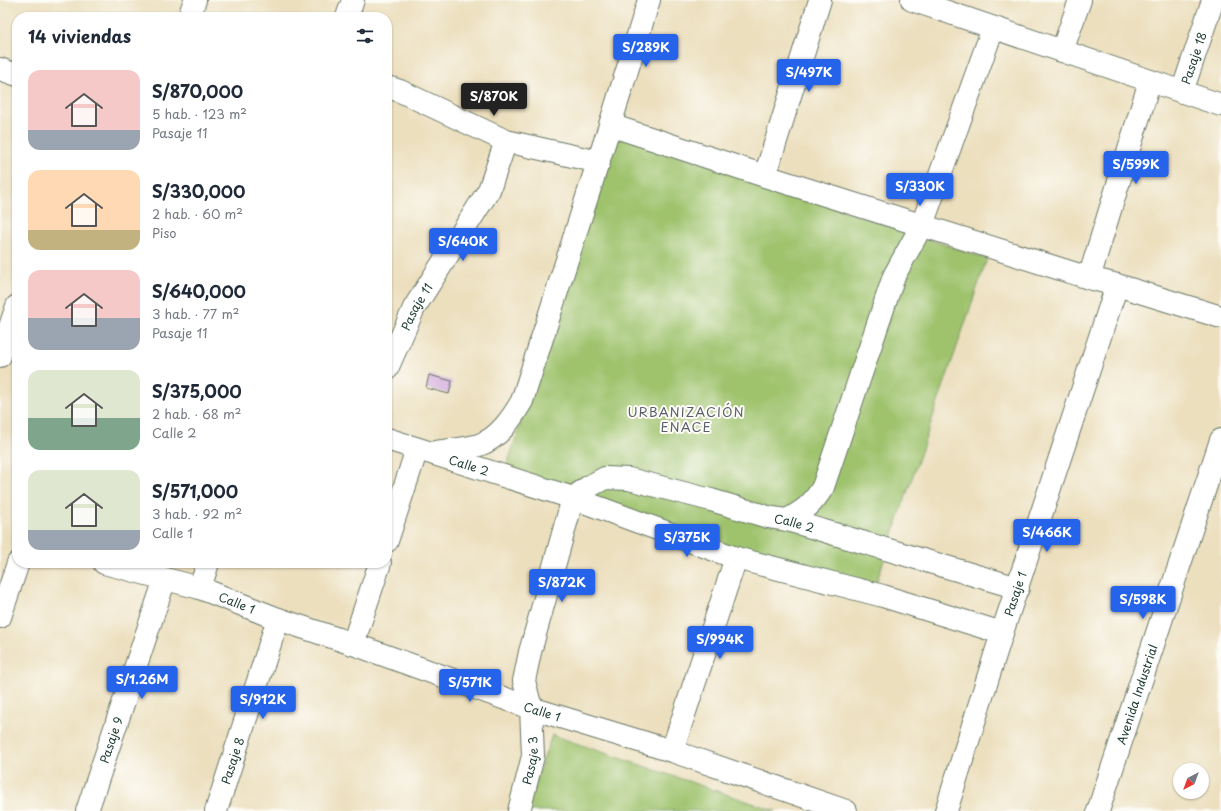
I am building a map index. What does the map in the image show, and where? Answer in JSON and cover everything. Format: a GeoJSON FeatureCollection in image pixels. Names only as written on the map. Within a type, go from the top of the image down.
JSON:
{"type":"FeatureCollection","features":[{"type":"Feature","properties":{"kind":"street"},"geometry":{"type":"LineString","coordinates":[[191,12],[195,0]]}},
{"type":"Feature","properties":{"kind":"street"},"geometry":{"type":"LineString","coordinates":[[349,12],[353,0]]}},
{"type":"Feature","properties":{"kind":"street"},"geometry":{"type":"LineString","coordinates":[[392,529],[425,451],[480,444],[500,431],[512,418],[522,401],[649,0]]}},
{"type":"Feature","properties":{"kind":"street"},"geometry":{"type":"LineString","coordinates":[[765,176],[820,0]]}},
{"type":"Feature","properties":{"kind":"street"},"geometry":{"type":"LineString","coordinates":[[912,0],[1221,105]]}},
{"type":"Feature","properties":{"kind":"street"},"geometry":{"type":"LineString","coordinates":[[1062,51],[1080,0]]}},
{"type":"Feature","properties":{"kind":"street","name":"Pasaje 18"},"geometry":{"type":"LineString","coordinates":[[1182,92],[1213,0]]}},
{"type":"Feature","properties":{"kind":"street"},"geometry":{"type":"LineString","coordinates":[[786,520],[804,511],[816,499],[823,487],[894,276],[922,225],[993,28]]}},
{"type":"Feature","properties":{"kind":"street"},"geometry":{"type":"LineString","coordinates":[[0,69],[12,73]]}},
{"type":"Feature","properties":{"kind":"street"},"geometry":{"type":"LineString","coordinates":[[1089,278],[1150,81]]}},
{"type":"Feature","properties":{"kind":"street"},"geometry":{"type":"LineString","coordinates":[[392,89],[506,142],[598,162]]}},
{"type":"Feature","properties":{"kind":"street"},"geometry":{"type":"LineString","coordinates":[[610,125],[765,176],[1221,318]]}},
{"type":"Feature","properties":{"kind":"street","name":"Pasaje 11"},"geometry":{"type":"LineString","coordinates":[[392,358],[414,308],[489,190],[506,142]]}},
{"type":"Feature","properties":{"kind":"street","name":"Pasaje 1"},"geometry":{"type":"LineString","coordinates":[[946,811],[1002,633],[1117,286]]}},
{"type":"Feature","properties":{"kind":"street"},"geometry":{"type":"LineString","coordinates":[[0,356],[12,321]]}},
{"type":"Feature","properties":{"kind":"street","name":"Avenida Industrial"},"geometry":{"type":"LineString","coordinates":[[1098,811],[1221,440]]}},
{"type":"Feature","properties":{"kind":"street","name":"Calle 2"},"geometry":{"type":"LineString","coordinates":[[392,441],[573,498],[736,558],[883,596],[1002,633]]}},
{"type":"Feature","properties":{"kind":"street","name":"Calle 2"},"geometry":{"type":"LineString","coordinates":[[573,498],[588,487],[605,478],[629,479],[711,500],[768,518],[786,520],[1018,588]]}},
{"type":"Feature","properties":{"kind":"street","name":"Pasaje 3"},"geometry":{"type":"LineString","coordinates":[[519,811],[533,756],[532,708],[524,681],[530,652],[573,498]]}},
{"type":"Feature","properties":{"kind":"street"},"geometry":{"type":"LineString","coordinates":[[672,751],[736,558]]}},
{"type":"Feature","properties":{"kind":"street"},"geometry":{"type":"LineString","coordinates":[[0,617],[16,568]]}},
{"type":"Feature","properties":{"kind":"street","name":"Calle 1"},"geometry":{"type":"LineString","coordinates":[[124,568],[200,588],[278,619],[353,644],[532,708],[672,751],[804,804],[846,811]]}},
{"type":"Feature","properties":{"kind":"street"},"geometry":{"type":"LineString","coordinates":[[200,588],[206,568]]}},
{"type":"Feature","properties":{"kind":"street"},"geometry":{"type":"LineString","coordinates":[[353,644],[378,568]]}},
{"type":"Feature","properties":{"kind":"street","name":"Pasaje 9"},"geometry":{"type":"LineString","coordinates":[[87,811],[165,578]]}},
{"type":"Feature","properties":{"kind":"street","name":"Pasaje 8"},"geometry":{"type":"LineString","coordinates":[[216,811],[278,619]]}},
{"type":"Feature","properties":{"kind":"green space"},"geometry":{"type":"Polygon","coordinates":[[[614,133],[987,259],[870,601],[502,481],[614,133]]]}},
{"type":"Feature","properties":{"kind":"green space"},"geometry":{"type":"Polygon","coordinates":[[[552,735],[776,811],[525,811],[552,735]]]}},
{"type":"Feature","properties":{"kind":"building"},"geometry":{"type":"Polygon","coordinates":[[[429,375],[452,381],[449,394],[426,388],[429,375]]]}},
{"type":"Feature","properties":{"kind":"district","name":"URBANIZACIÓN ENACE"},"geometry":{"type":"Point","coordinates":[686,418]}}]}
